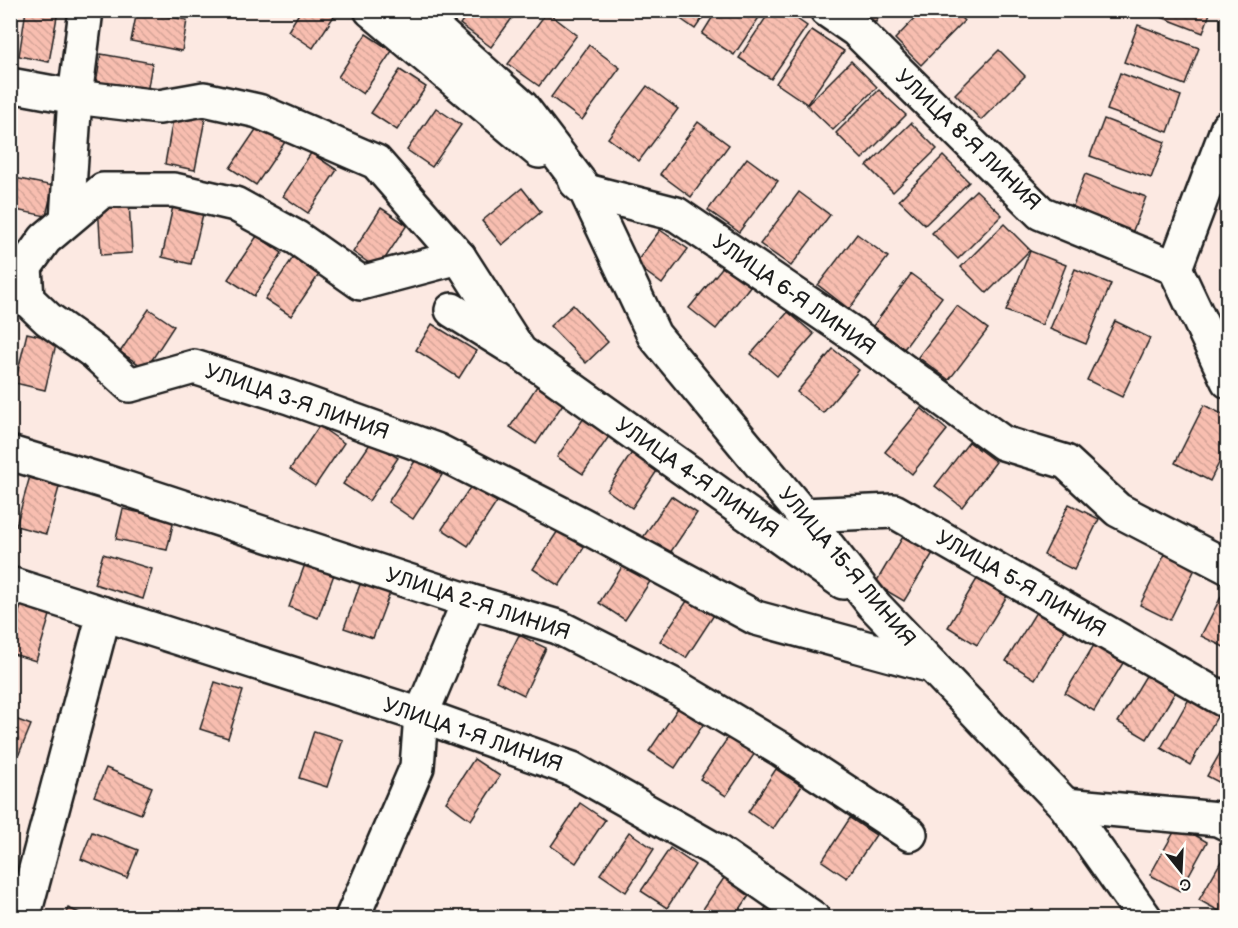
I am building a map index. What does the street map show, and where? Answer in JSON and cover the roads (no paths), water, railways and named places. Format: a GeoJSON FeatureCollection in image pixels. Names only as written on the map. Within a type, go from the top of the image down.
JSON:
{"type":"FeatureCollection","features":[{"type":"Feature","properties":{"kind":"street"},"geometry":{"type":"LineString","coordinates":[[67,219],[75,97],[86,10]]}},
{"type":"Feature","properties":{"kind":"street","name":"УЛИЦА 6-Я ЛИНИЯ"},"geometry":{"type":"LineString","coordinates":[[371,10],[586,191],[676,214],[854,334],[1003,443],[1066,462],[1118,510],[1227,567]]}},
{"type":"Feature","properties":{"kind":"street"},"geometry":{"type":"LineString","coordinates":[[414,10],[522,107],[586,191]]}},
{"type":"Feature","properties":{"kind":"street","name":"УЛИЦА 8-Я ЛИНИЯ"},"geometry":{"type":"LineString","coordinates":[[827,10],[856,30],[1041,213],[1175,268]]}},
{"type":"Feature","properties":{"kind":"street","name":"УЛИЦА 4-Я ЛИНИЯ"},"geometry":{"type":"LineString","coordinates":[[10,85],[75,97],[159,107],[204,99],[258,111],[376,162],[459,257],[520,352]]}},
{"type":"Feature","properties":{"kind":"street"},"geometry":{"type":"LineString","coordinates":[[1227,127],[1175,268],[1227,381]]}},
{"type":"Feature","properties":{"kind":"street","name":"УЛИЦА 3-Я ЛИНИЯ"},"geometry":{"type":"LineString","coordinates":[[459,257],[362,283],[297,238],[235,204],[174,190],[103,190],[45,238],[25,267],[27,298],[48,319],[94,352],[130,385],[194,367],[289,397],[436,450],[581,524],[756,618],[932,666]]}},
{"type":"Feature","properties":{"kind":"street","name":"УЛИЦА 15-Я ЛИНИЯ"},"geometry":{"type":"LineString","coordinates":[[586,191],[654,335],[803,515],[873,604],[1065,806],[1145,918]]}},
{"type":"Feature","properties":{"kind":"street","name":"УЛИЦА 4-Я ЛИНИЯ"},"geometry":{"type":"LineString","coordinates":[[452,310],[520,352],[873,604]]}},
{"type":"Feature","properties":{"kind":"street","name":"УЛИЦА 2-Я ЛИНИЯ"},"geometry":{"type":"LineString","coordinates":[[10,453],[106,482],[469,601],[558,627],[674,685],[782,750],[910,834]]}},
{"type":"Feature","properties":{"kind":"street","name":"УЛИЦА 5-Я ЛИНИЯ"},"geometry":{"type":"LineString","coordinates":[[803,515],[894,511],[1227,702]]}},
{"type":"Feature","properties":{"kind":"street","name":"УЛИЦА 1-Я ЛИНИЯ"},"geometry":{"type":"LineString","coordinates":[[10,584],[422,715],[572,769],[715,850],[813,918]]}},
{"type":"Feature","properties":{"kind":"street"},"geometry":{"type":"LineString","coordinates":[[352,918],[417,767],[422,715],[469,601]]}},
{"type":"Feature","properties":{"kind":"street"},"geometry":{"type":"LineString","coordinates":[[23,918],[104,614]]}},
{"type":"Feature","properties":{"kind":"street"},"geometry":{"type":"LineString","coordinates":[[1065,806],[1218,819],[1227,824]]}}]}
